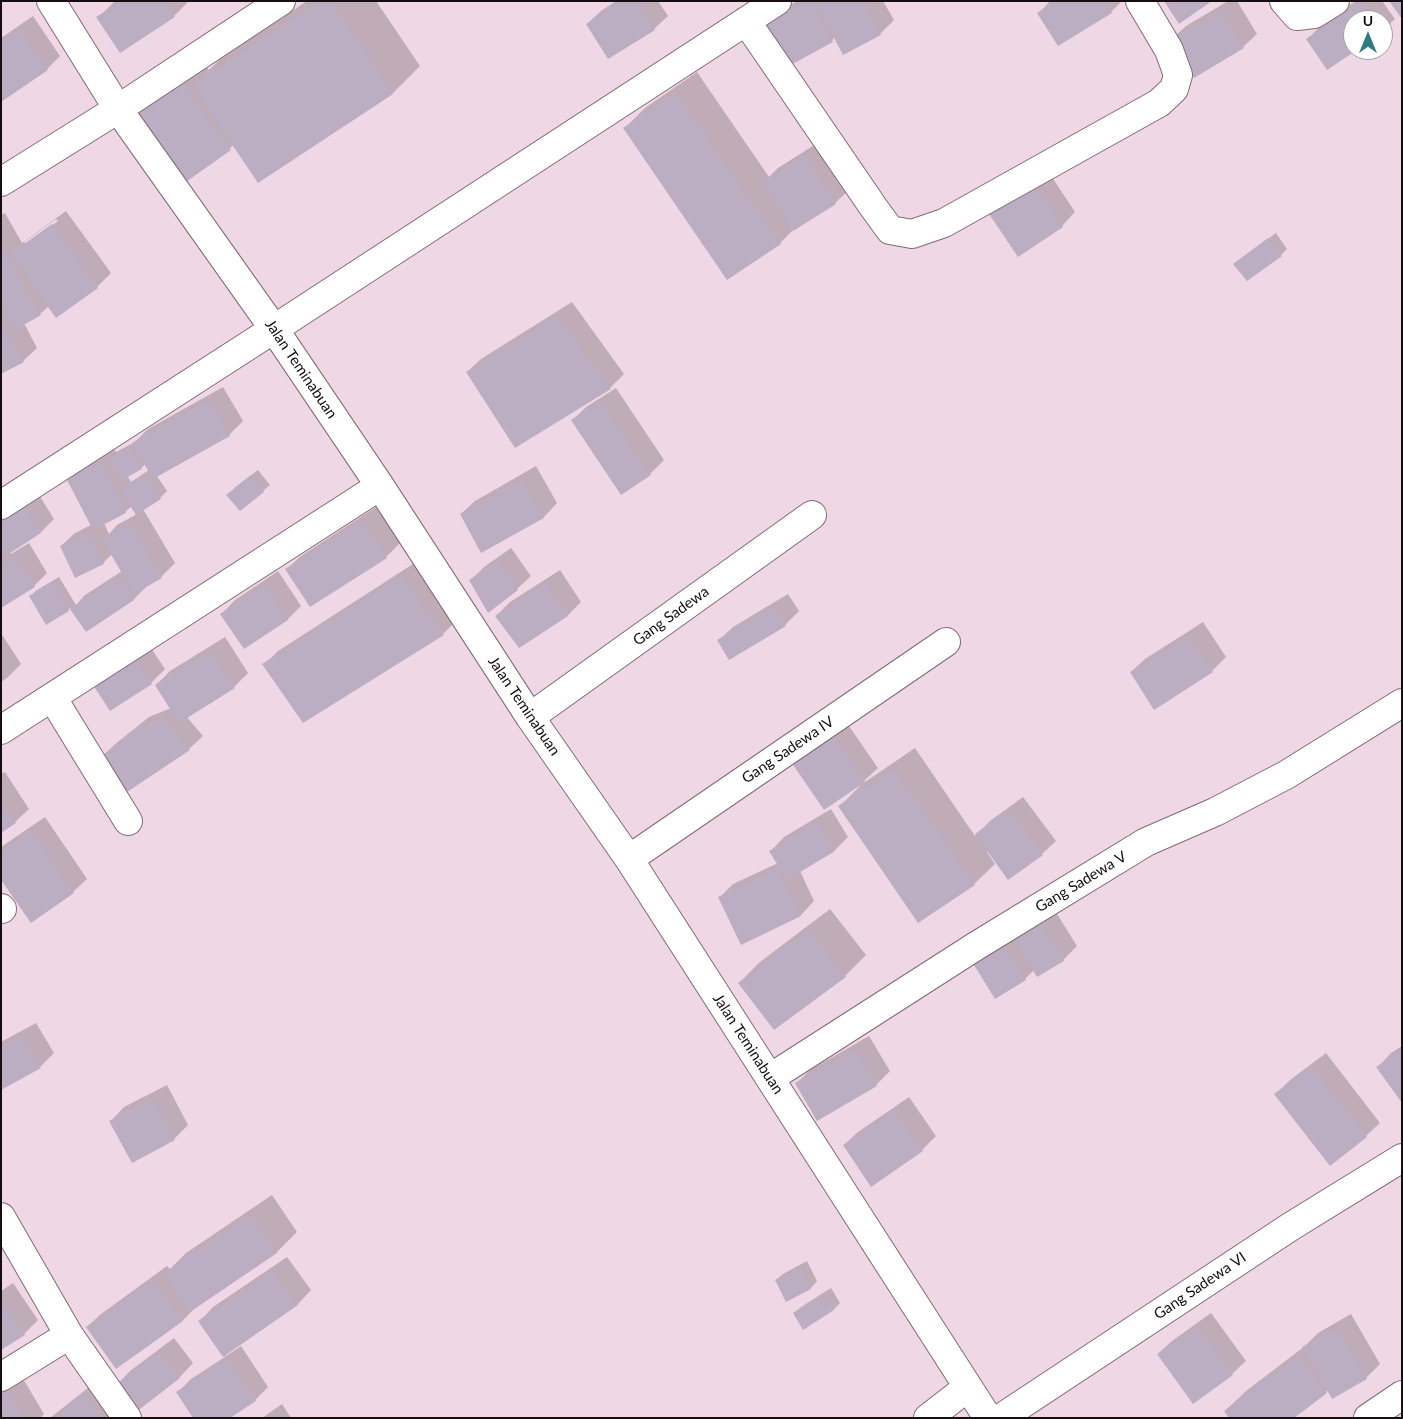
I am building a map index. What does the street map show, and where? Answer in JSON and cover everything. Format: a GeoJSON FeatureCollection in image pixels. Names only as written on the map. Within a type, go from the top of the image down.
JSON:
{"type":"FeatureCollection","features":[{"type":"Feature","properties":{"kind":"street","name":"Jalan Teminabuan"},"geometry":{"type":"LineString","coordinates":[[51,1],[118,109],[274,329],[380,486],[530,717],[629,859],[988,1418]]}},
{"type":"Feature","properties":{"kind":"street"},"geometry":{"type":"LineString","coordinates":[[1,182],[118,109],[281,1]]}},
{"type":"Feature","properties":{"kind":"street"},"geometry":{"type":"LineString","coordinates":[[1,505],[777,1]]}},
{"type":"Feature","properties":{"kind":"street"},"geometry":{"type":"LineString","coordinates":[[746,21],[890,230],[912,234],[944,223],[1159,103],[1174,89],[1178,76],[1169,50],[1140,1]]}},
{"type":"Feature","properties":{"kind":"street"},"geometry":{"type":"LineString","coordinates":[[1284,1],[1297,16],[1314,14],[1335,1]]}},
{"type":"Feature","properties":{"kind":"street"},"geometry":{"type":"LineString","coordinates":[[1,730],[380,486]]}},
{"type":"Feature","properties":{"kind":"street","name":"Gang Sadewa"},"geometry":{"type":"LineString","coordinates":[[530,717],[812,515]]}},
{"type":"Feature","properties":{"kind":"street","name":"Gang Sadewa IV"},"geometry":{"type":"LineString","coordinates":[[629,859],[946,642]]}},
{"type":"Feature","properties":{"kind":"street"},"geometry":{"type":"LineString","coordinates":[[52,697],[128,821]]}},
{"type":"Feature","properties":{"kind":"street","name":"Gang Sadewa V"},"geometry":{"type":"LineString","coordinates":[[770,1078],[976,946],[1146,842],[1215,812],[1286,774],[1402,703]]}},
{"type":"Feature","properties":{"kind":"street","name":"Gang Sadewa VI"},"geometry":{"type":"LineString","coordinates":[[1001,1418],[1290,1226],[1402,1158]]}},
{"type":"Feature","properties":{"kind":"street"},"geometry":{"type":"LineString","coordinates":[[1,1217],[69,1335],[127,1418]]}},
{"type":"Feature","properties":{"kind":"street"},"geometry":{"type":"LineString","coordinates":[[1,1377],[69,1335]]}},
{"type":"Feature","properties":{"kind":"street"},"geometry":{"type":"LineString","coordinates":[[928,1418],[968,1387]]}},
{"type":"Feature","properties":{"kind":"street"},"geometry":{"type":"LineString","coordinates":[[1368,1418],[1402,1395]]}},
{"type":"Feature","properties":{"kind":"building"},"geometry":{"type":"Polygon","coordinates":[[[121,1],[164,1],[175,17],[120,53],[96,17],[121,1]]]}},
{"type":"Feature","properties":{"kind":"building"},"geometry":{"type":"Polygon","coordinates":[[[319,1],[331,1],[393,94],[258,183],[192,85],[319,1]]]}},
{"type":"Feature","properties":{"kind":"building"},"geometry":{"type":"Polygon","coordinates":[[[622,1],[636,1],[655,30],[608,59],[586,24],[622,1]]]}},
{"type":"Feature","properties":{"kind":"building"},"geometry":{"type":"Polygon","coordinates":[[[807,1],[811,1],[833,42],[787,67],[764,25],[807,1]]]}},
{"type":"Feature","properties":{"kind":"building"},"geometry":{"type":"Polygon","coordinates":[[[815,1],[863,1],[881,35],[843,55],[815,1]]]}},
{"type":"Feature","properties":{"kind":"building"},"geometry":{"type":"Polygon","coordinates":[[[1056,1],[1105,1],[1112,13],[1058,46],[1037,13],[1056,1]]]}},
{"type":"Feature","properties":{"kind":"building"},"geometry":{"type":"Polygon","coordinates":[[[1164,1],[1212,1],[1179,24],[1164,1]]]}},
{"type":"Feature","properties":{"kind":"building"},"geometry":{"type":"Polygon","coordinates":[[[1389,1],[1402,1],[1402,19],[1389,1]]]}},
{"type":"Feature","properties":{"kind":"building"},"geometry":{"type":"Polygon","coordinates":[[[1360,2],[1366,10],[1348,10],[1360,2]]]}},
{"type":"Feature","properties":{"kind":"building"},"geometry":{"type":"Polygon","coordinates":[[[1221,10],[1244,48],[1194,78],[1171,39],[1221,10]]]}},
{"type":"Feature","properties":{"kind":"building"},"geometry":{"type":"Polygon","coordinates":[[[1343,14],[1343,59],[1327,70],[1306,39],[1343,14]]]}},
{"type":"Feature","properties":{"kind":"building"},"geometry":{"type":"Polygon","coordinates":[[[19,29],[48,70],[1,102],[1,41],[19,29]]]}},
{"type":"Feature","properties":{"kind":"building"},"geometry":{"type":"Polygon","coordinates":[[[179,79],[231,150],[183,184],[131,113],[179,79]]]}},
{"type":"Feature","properties":{"kind":"building"},"geometry":{"type":"Polygon","coordinates":[[[676,92],[781,244],[727,280],[623,128],[676,92]]]}},
{"type":"Feature","properties":{"kind":"building"},"geometry":{"type":"Polygon","coordinates":[[[805,155],[836,204],[793,231],[762,181],[805,155]]]}},
{"type":"Feature","properties":{"kind":"building"},"geometry":{"type":"Polygon","coordinates":[[[1034,184],[1063,227],[1018,257],[989,214],[1034,184]]]}},
{"type":"Feature","properties":{"kind":"building"},"geometry":{"type":"Polygon","coordinates":[[[52,224],[98,288],[56,318],[10,254],[52,224]]]}},
{"type":"Feature","properties":{"kind":"building"},"geometry":{"type":"Polygon","coordinates":[[[1268,238],[1282,256],[1247,281],[1233,264],[1268,238]]]}},
{"type":"Feature","properties":{"kind":"building"},"geometry":{"type":"Polygon","coordinates":[[[1,244],[41,315],[15,330],[1,306],[1,244]]]}},
{"type":"Feature","properties":{"kind":"building"},"geometry":{"type":"Polygon","coordinates":[[[558,315],[611,389],[515,448],[466,372],[558,315]]]}},
{"type":"Feature","properties":{"kind":"building"},"geometry":{"type":"Polygon","coordinates":[[[1,320],[24,362],[1,374],[1,320]]]}},
{"type":"Feature","properties":{"kind":"building"},"geometry":{"type":"Polygon","coordinates":[[[209,399],[230,436],[153,479],[132,443],[209,399]]]}},
{"type":"Feature","properties":{"kind":"building"},"geometry":{"type":"Polygon","coordinates":[[[601,400],[651,475],[621,495],[571,420],[601,400]]]}},
{"type":"Feature","properties":{"kind":"building"},"geometry":{"type":"Polygon","coordinates":[[[130,447],[142,469],[120,481],[108,458],[130,447]]]}},
{"type":"Feature","properties":{"kind":"building"},"geometry":{"type":"Polygon","coordinates":[[[100,462],[126,513],[93,530],[66,478],[100,462]]]}},
{"type":"Feature","properties":{"kind":"building"},"geometry":{"type":"Polygon","coordinates":[[[145,474],[161,499],[136,515],[120,490],[145,474]]]}},
{"type":"Feature","properties":{"kind":"building"},"geometry":{"type":"Polygon","coordinates":[[[251,475],[264,492],[240,511],[226,495],[251,475]]]}},
{"type":"Feature","properties":{"kind":"building"},"geometry":{"type":"Polygon","coordinates":[[[522,479],[544,518],[481,553],[460,514],[522,479]]]}},
{"type":"Feature","properties":{"kind":"building"},"geometry":{"type":"Polygon","coordinates":[[[25,508],[41,533],[1,559],[1,523],[25,508]]]}},
{"type":"Feature","properties":{"kind":"building"},"geometry":{"type":"Polygon","coordinates":[[[362,520],[387,558],[310,607],[285,569],[362,520]]]}},
{"type":"Feature","properties":{"kind":"building"},"geometry":{"type":"Polygon","coordinates":[[[130,523],[162,578],[134,594],[102,539],[130,523]]]}},
{"type":"Feature","properties":{"kind":"building"},"geometry":{"type":"Polygon","coordinates":[[[88,532],[104,564],[75,578],[60,546],[88,532]]]}},
{"type":"Feature","properties":{"kind":"building"},"geometry":{"type":"Polygon","coordinates":[[[15,556],[35,587],[1,608],[1,564],[15,556]]]}},
{"type":"Feature","properties":{"kind":"building"},"geometry":{"type":"Polygon","coordinates":[[[497,561],[518,590],[488,613],[469,580],[497,561]]]}},
{"type":"Feature","properties":{"kind":"building"},"geometry":{"type":"Polygon","coordinates":[[[402,575],[444,635],[303,723],[262,664],[402,575]]]}},
{"type":"Feature","properties":{"kind":"building"},"geometry":{"type":"Polygon","coordinates":[[[119,576],[134,600],[86,632],[70,609],[119,576]]]}},
{"type":"Feature","properties":{"kind":"building"},"geometry":{"type":"Polygon","coordinates":[[[52,582],[69,611],[46,625],[29,596],[52,582]]]}},
{"type":"Feature","properties":{"kind":"building"},"geometry":{"type":"Polygon","coordinates":[[[546,583],[568,616],[519,648],[495,616],[546,583]]]}},
{"type":"Feature","properties":{"kind":"building"},"geometry":{"type":"Polygon","coordinates":[[[264,584],[288,620],[244,649],[220,614],[264,584]]]}},
{"type":"Feature","properties":{"kind":"building"},"geometry":{"type":"Polygon","coordinates":[[[774,606],[786,626],[729,660],[717,640],[774,606]]]}},
{"type":"Feature","properties":{"kind":"building"},"geometry":{"type":"Polygon","coordinates":[[[1189,635],[1213,672],[1154,710],[1130,672],[1189,635]]]}},
{"type":"Feature","properties":{"kind":"building"},"geometry":{"type":"Polygon","coordinates":[[[211,650],[235,688],[179,723],[155,685],[211,650]]]}},
{"type":"Feature","properties":{"kind":"building"},"geometry":{"type":"Polygon","coordinates":[[[133,655],[152,684],[110,711],[91,682],[133,655]]]}},
{"type":"Feature","properties":{"kind":"building"},"geometry":{"type":"Polygon","coordinates":[[[163,718],[190,750],[124,794],[98,759],[134,730],[163,718]]]}},
{"type":"Feature","properties":{"kind":"building"},"geometry":{"type":"Polygon","coordinates":[[[828,729],[865,782],[824,810],[787,756],[828,729]]]}},
{"type":"Feature","properties":{"kind":"building"},"geometry":{"type":"Polygon","coordinates":[[[894,768],[975,885],[918,923],[838,806],[894,768]]]}},
{"type":"Feature","properties":{"kind":"building"},"geometry":{"type":"Polygon","coordinates":[[[1,801],[16,823],[1,833],[1,801]]]}},
{"type":"Feature","properties":{"kind":"building"},"geometry":{"type":"Polygon","coordinates":[[[1009,809],[1043,855],[1008,880],[975,834],[1009,809]]]}},
{"type":"Feature","properties":{"kind":"building"},"geometry":{"type":"Polygon","coordinates":[[[817,822],[835,851],[787,880],[769,851],[817,822]]]}},
{"type":"Feature","properties":{"kind":"building"},"geometry":{"type":"Polygon","coordinates":[[[30,830],[74,893],[31,923],[1,880],[1,850],[30,830]]]}},
{"type":"Feature","properties":{"kind":"building"},"geometry":{"type":"Polygon","coordinates":[[[778,868],[801,916],[741,945],[718,897],[778,868]]]}},
{"type":"Feature","properties":{"kind":"building"},"geometry":{"type":"Polygon","coordinates":[[[1038,918],[1064,961],[1037,977],[1011,935],[1038,918]]]}},
{"type":"Feature","properties":{"kind":"building"},"geometry":{"type":"Polygon","coordinates":[[[809,929],[846,977],[774,1030],[738,983],[809,929]]]}},
{"type":"Feature","properties":{"kind":"building"},"geometry":{"type":"Polygon","coordinates":[[[1002,941],[1026,980],[995,999],[971,960],[1002,941]]]}},
{"type":"Feature","properties":{"kind":"building"},"geometry":{"type":"Polygon","coordinates":[[[22,1036],[41,1068],[1,1090],[1,1047],[22,1036]]]}},
{"type":"Feature","properties":{"kind":"building"},"geometry":{"type":"Polygon","coordinates":[[[855,1049],[877,1086],[817,1121],[795,1083],[855,1049]]]}},
{"type":"Feature","properties":{"kind":"building"},"geometry":{"type":"Polygon","coordinates":[[[1402,1049],[1402,1103],[1376,1067],[1402,1049]]]}},
{"type":"Feature","properties":{"kind":"building"},"geometry":{"type":"Polygon","coordinates":[[[1312,1066],[1367,1137],[1330,1166],[1274,1094],[1312,1066]]]}},
{"type":"Feature","properties":{"kind":"building"},"geometry":{"type":"Polygon","coordinates":[[[153,1098],[175,1140],[132,1163],[109,1121],[153,1098]]]}},
{"type":"Feature","properties":{"kind":"building"},"geometry":{"type":"Polygon","coordinates":[[[894,1110],[923,1151],[871,1187],[843,1145],[894,1110]]]}},
{"type":"Feature","properties":{"kind":"building"},"geometry":{"type":"Polygon","coordinates":[[[251,1215],[277,1253],[190,1312],[164,1273],[251,1215]]]}},
{"type":"Feature","properties":{"kind":"building"},"geometry":{"type":"Polygon","coordinates":[[[800,1267],[811,1289],[786,1302],[775,1280],[800,1267]]]}},
{"type":"Feature","properties":{"kind":"building"},"geometry":{"type":"Polygon","coordinates":[[[273,1270],[298,1305],[223,1357],[198,1321],[273,1270]]]}},
{"type":"Feature","properties":{"kind":"building"},"geometry":{"type":"Polygon","coordinates":[[[153,1279],[183,1321],[116,1369],[86,1327],[153,1279]]]}},
{"type":"Feature","properties":{"kind":"building"},"geometry":{"type":"Polygon","coordinates":[[[824,1294],[834,1310],[803,1330],[793,1313],[824,1294]]]}},
{"type":"Feature","properties":{"kind":"building"},"geometry":{"type":"Polygon","coordinates":[[[1,1299],[25,1335],[1,1350],[1,1299]]]}},
{"type":"Feature","properties":{"kind":"building"},"geometry":{"type":"Polygon","coordinates":[[[1196,1326],[1233,1375],[1193,1404],[1157,1354],[1196,1326]]]}},
{"type":"Feature","properties":{"kind":"building"},"geometry":{"type":"Polygon","coordinates":[[[1337,1327],[1367,1379],[1332,1399],[1302,1347],[1337,1327]]]}},
{"type":"Feature","properties":{"kind":"building"},"geometry":{"type":"Polygon","coordinates":[[[159,1351],[180,1378],[136,1412],[115,1385],[159,1351]]]}},
{"type":"Feature","properties":{"kind":"building"},"geometry":{"type":"Polygon","coordinates":[[[1298,1355],[1327,1393],[1294,1418],[1229,1418],[1224,1411],[1298,1355]]]}},
{"type":"Feature","properties":{"kind":"building"},"geometry":{"type":"Polygon","coordinates":[[[227,1359],[256,1401],[230,1418],[193,1418],[176,1392],[227,1359]]]}},
{"type":"Feature","properties":{"kind":"building"},"geometry":{"type":"Polygon","coordinates":[[[8,1389],[25,1418],[1,1418],[1,1394],[8,1389]]]}},
{"type":"Feature","properties":{"kind":"building"},"geometry":{"type":"Polygon","coordinates":[[[84,1393],[103,1418],[52,1418],[84,1393]]]}}]}
